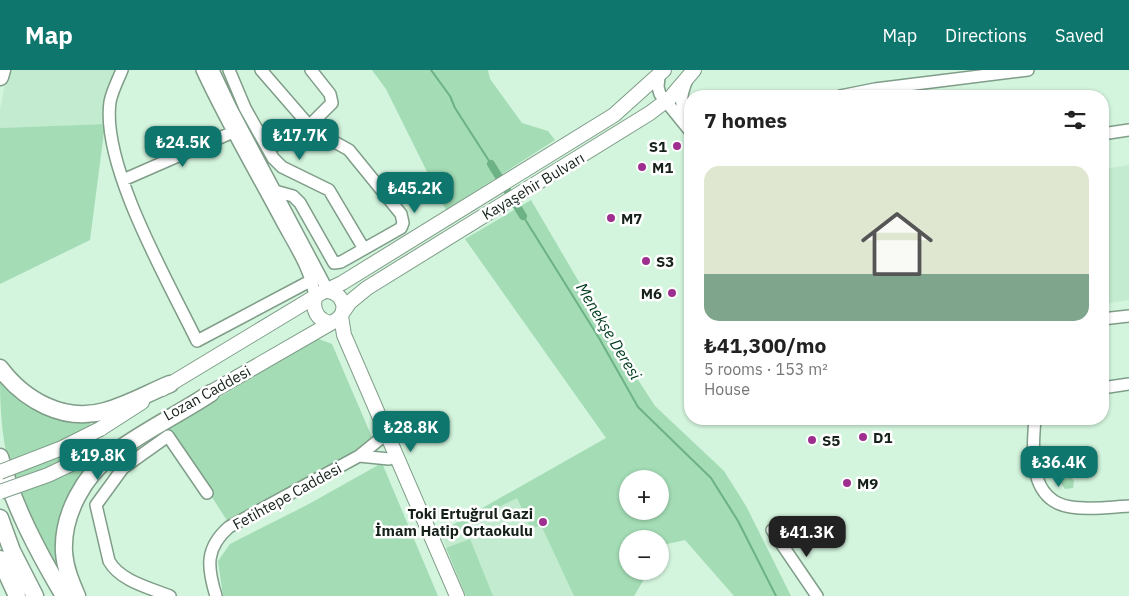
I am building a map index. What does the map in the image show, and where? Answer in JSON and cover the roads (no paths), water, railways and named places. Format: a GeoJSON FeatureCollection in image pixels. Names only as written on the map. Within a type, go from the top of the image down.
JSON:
{"type":"FeatureCollection","features":[{"type":"Feature","properties":{"kind":"highway"},"geometry":{"type":"LineString","coordinates":[[0,76],[2,70]]}},
{"type":"Feature","properties":{"kind":"highway"},"geometry":{"type":"LineString","coordinates":[[0,368],[19,390],[35,401],[70,413],[103,412],[170,384]]}},
{"type":"Feature","properties":{"kind":"highway"},"geometry":{"type":"LineString","coordinates":[[77,596],[68,574],[64,552],[65,537],[74,504],[94,472],[113,454],[210,393]]}},
{"type":"Feature","properties":{"kind":"highway"},"geometry":{"type":"LineString","coordinates":[[0,457],[6,481],[26,528],[64,596]]}},
{"type":"Feature","properties":{"kind":"highway"},"geometry":{"type":"LineString","coordinates":[[0,518],[12,551],[35,596]]}},
{"type":"Feature","properties":{"kind":"highway"},"geometry":{"type":"LineString","coordinates":[[0,560],[16,596]]}},
{"type":"Feature","properties":{"kind":"main road","name":"Kayaşehir Bulvarı"},"geometry":{"type":"LineString","coordinates":[[328,291],[619,111],[661,73]]}},
{"type":"Feature","properties":{"kind":"main road","name":"Kayaşehir Bulvarı"},"geometry":{"type":"LineString","coordinates":[[338,317],[356,297],[391,274],[650,113],[665,102],[690,75]]}},
{"type":"Feature","properties":{"kind":"main road"},"geometry":{"type":"LineString","coordinates":[[338,317],[319,318],[314,306],[316,298],[328,291],[339,296],[342,301],[336,334],[448,596]]}},
{"type":"Feature","properties":{"kind":"main road","name":"Lozan Caddesi"},"geometry":{"type":"LineString","coordinates":[[0,472],[62,448],[100,429],[170,384],[316,298]]}},
{"type":"Feature","properties":{"kind":"main road"},"geometry":{"type":"LineString","coordinates":[[338,317],[344,335],[457,596]]}},
{"type":"Feature","properties":{"kind":"main road","name":"Lozan Caddesi"},"geometry":{"type":"LineString","coordinates":[[0,492],[55,472],[105,448],[210,393],[338,317]]}},
{"type":"Feature","properties":{"kind":"street"},"geometry":{"type":"LineString","coordinates":[[122,70],[110,102],[110,118],[115,151],[123,180],[131,204],[197,341],[312,280]]}},
{"type":"Feature","properties":{"kind":"street"},"geometry":{"type":"LineString","coordinates":[[202,70],[312,280],[316,298]]}},
{"type":"Feature","properties":{"kind":"street"},"geometry":{"type":"LineString","coordinates":[[213,70],[230,108],[328,291]]}},
{"type":"Feature","properties":{"kind":"street"},"geometry":{"type":"LineString","coordinates":[[229,70],[245,108],[273,158],[282,167],[329,190],[364,249]]}},
{"type":"Feature","properties":{"kind":"street"},"geometry":{"type":"LineString","coordinates":[[261,70],[268,81],[317,134],[349,150],[401,214],[403,223],[401,228],[342,262],[334,263],[300,203],[293,196],[275,191]]}},
{"type":"Feature","properties":{"kind":"street"},"geometry":{"type":"LineString","coordinates":[[268,149],[310,126],[332,103],[330,94],[311,70]]}},
{"type":"Feature","properties":{"kind":"street"},"geometry":{"type":"LineString","coordinates":[[870,90],[1028,70]]}},
{"type":"Feature","properties":{"kind":"street"},"geometry":{"type":"LineString","coordinates":[[661,73],[659,91],[665,102],[684,123]]}},
{"type":"Feature","properties":{"kind":"street"},"geometry":{"type":"LineString","coordinates":[[684,90],[690,75]]}},
{"type":"Feature","properties":{"kind":"street"},"geometry":{"type":"LineString","coordinates":[[684,91],[680,101],[684,112]]}},
{"type":"Feature","properties":{"kind":"street"},"geometry":{"type":"LineString","coordinates":[[650,113],[675,112]]}},
{"type":"Feature","properties":{"kind":"street"},"geometry":{"type":"LineString","coordinates":[[1109,133],[1129,130]]}},
{"type":"Feature","properties":{"kind":"street"},"geometry":{"type":"LineString","coordinates":[[123,180],[233,132]]}},
{"type":"Feature","properties":{"kind":"street"},"geometry":{"type":"LineString","coordinates":[[1109,318],[1129,316]]}},
{"type":"Feature","properties":{"kind":"street"},"geometry":{"type":"LineString","coordinates":[[1109,387],[1129,384]]}},
{"type":"Feature","properties":{"kind":"street"},"geometry":{"type":"LineString","coordinates":[[1035,425],[1033,449],[1036,474],[1042,490],[1056,502],[1071,507],[1129,506]]}},
{"type":"Feature","properties":{"kind":"street"},"geometry":{"type":"LineString","coordinates":[[170,596],[125,577],[113,568],[109,561],[96,505],[123,468],[168,436],[207,493]]}},
{"type":"Feature","properties":{"kind":"street","name":"Fetihtepe Caddesi"},"geometry":{"type":"LineString","coordinates":[[216,596],[210,572],[209,554],[219,536],[228,527],[359,456],[380,439]]}},
{"type":"Feature","properties":{"kind":"street"},"geometry":{"type":"LineString","coordinates":[[359,456],[388,459]]}},
{"type":"Feature","properties":{"kind":"street"},"geometry":{"type":"LineString","coordinates":[[772,530],[817,596]]}},
{"type":"Feature","properties":{"kind":"waterway","name":"Menekşe Deresi"},"geometry":{"type":"LineString","coordinates":[[431,70],[450,96],[455,108],[491,164]]}},
{"type":"Feature","properties":{"kind":"waterway","name":"Menekşe Deresi"},"geometry":{"type":"LineString","coordinates":[[491,164],[523,216]]}},
{"type":"Feature","properties":{"kind":"waterway","name":"Menekşe Deresi"},"geometry":{"type":"LineString","coordinates":[[523,216],[599,338],[638,407],[711,478],[738,521],[776,596]]}},
{"type":"Feature","properties":{"kind":"place","name":"S1"},"geometry":{"type":"Point","coordinates":[677,146]}},
{"type":"Feature","properties":{"kind":"place","name":"M1"},"geometry":{"type":"Point","coordinates":[642,167]}},
{"type":"Feature","properties":{"kind":"place","name":"M7"},"geometry":{"type":"Point","coordinates":[611,218]}},
{"type":"Feature","properties":{"kind":"place","name":"S3"},"geometry":{"type":"Point","coordinates":[646,261]}},
{"type":"Feature","properties":{"kind":"place","name":"M6"},"geometry":{"type":"Point","coordinates":[672,293]}},
{"type":"Feature","properties":{"kind":"place","name":"D1"},"geometry":{"type":"Point","coordinates":[863,437]}},
{"type":"Feature","properties":{"kind":"place","name":"S5"},"geometry":{"type":"Point","coordinates":[812,440]}},
{"type":"Feature","properties":{"kind":"place","name":"M9"},"geometry":{"type":"Point","coordinates":[847,483]}},
{"type":"Feature","properties":{"kind":"place","name":"Toki Ertuğrul Gazi İmam Hatip Ortaokulu"},"geometry":{"type":"Point","coordinates":[543,522]}}]}
